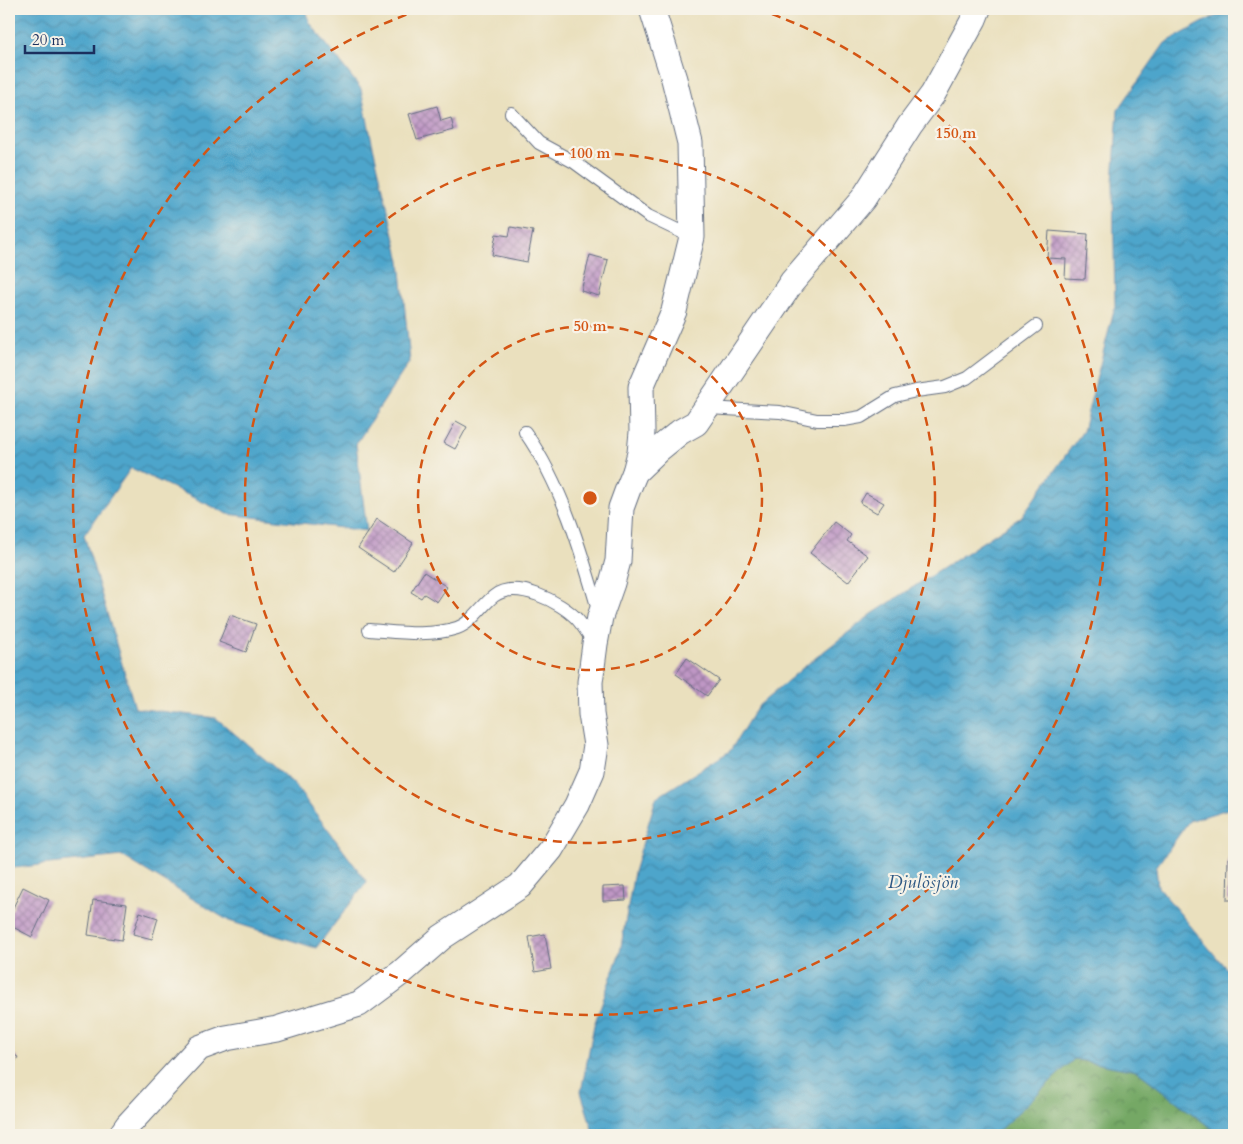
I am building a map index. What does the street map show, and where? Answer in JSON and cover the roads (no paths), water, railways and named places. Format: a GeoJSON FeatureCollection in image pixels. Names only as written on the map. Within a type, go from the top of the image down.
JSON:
{"type":"FeatureCollection","features":[{"type":"Feature","properties":{"kind":"street"},"geometry":{"type":"LineString","coordinates":[[121,1135],[128,1125],[200,1048],[226,1038],[277,1029],[359,1004],[402,972],[442,937],[520,886],[551,849],[578,805],[592,771],[596,746],[591,714],[590,690],[595,644],[600,618],[618,561],[621,508],[640,453],[642,432],[641,387],[674,311],[692,237],[690,143],[674,80],[652,9]]}},
{"type":"Feature","properties":{"kind":"street"},"geometry":{"type":"LineString","coordinates":[[635,472],[680,432],[696,423],[792,282],[863,199],[910,125],[933,94],[978,9]]}},
{"type":"Feature","properties":{"kind":"lane"},"geometry":{"type":"LineString","coordinates":[[511,113],[539,143],[574,162],[648,216],[692,237]]}},
{"type":"Feature","properties":{"kind":"lane"},"geometry":{"type":"LineString","coordinates":[[708,408],[780,412],[817,420],[844,420],[861,416],[895,396],[916,391],[945,388],[968,378],[1036,326]]}},
{"type":"Feature","properties":{"kind":"lane"},"geometry":{"type":"LineString","coordinates":[[525,432],[540,453],[578,542],[600,618]]}},
{"type":"Feature","properties":{"kind":"lane"},"geometry":{"type":"LineString","coordinates":[[369,630],[440,632],[459,628],[496,594],[511,590],[534,593],[550,598],[576,618],[595,644]]}},
{"type":"Feature","properties":{"kind":"water"},"geometry":{"type":"Polygon","coordinates":[[[9,9],[306,9],[310,23],[361,89],[400,261],[410,361],[356,444],[367,531],[228,514],[131,468],[84,535],[135,708],[216,718],[293,783],[367,882],[316,948],[229,921],[122,856],[13,868],[9,873],[9,9]]]}},
{"type":"Feature","properties":{"kind":"water","name":"Djulösjön"},"geometry":{"type":"Polygon","coordinates":[[[1234,11],[1234,807],[1189,821],[1156,867],[1158,887],[1234,978],[1234,1135],[1220,1135],[1137,1071],[1074,1059],[994,1135],[594,1135],[581,1092],[594,1025],[620,952],[634,872],[656,798],[730,751],[757,707],[805,666],[872,614],[1021,517],[1083,431],[1115,306],[1113,182],[1118,110],[1165,43],[1211,18],[1234,11]]]}}]}
